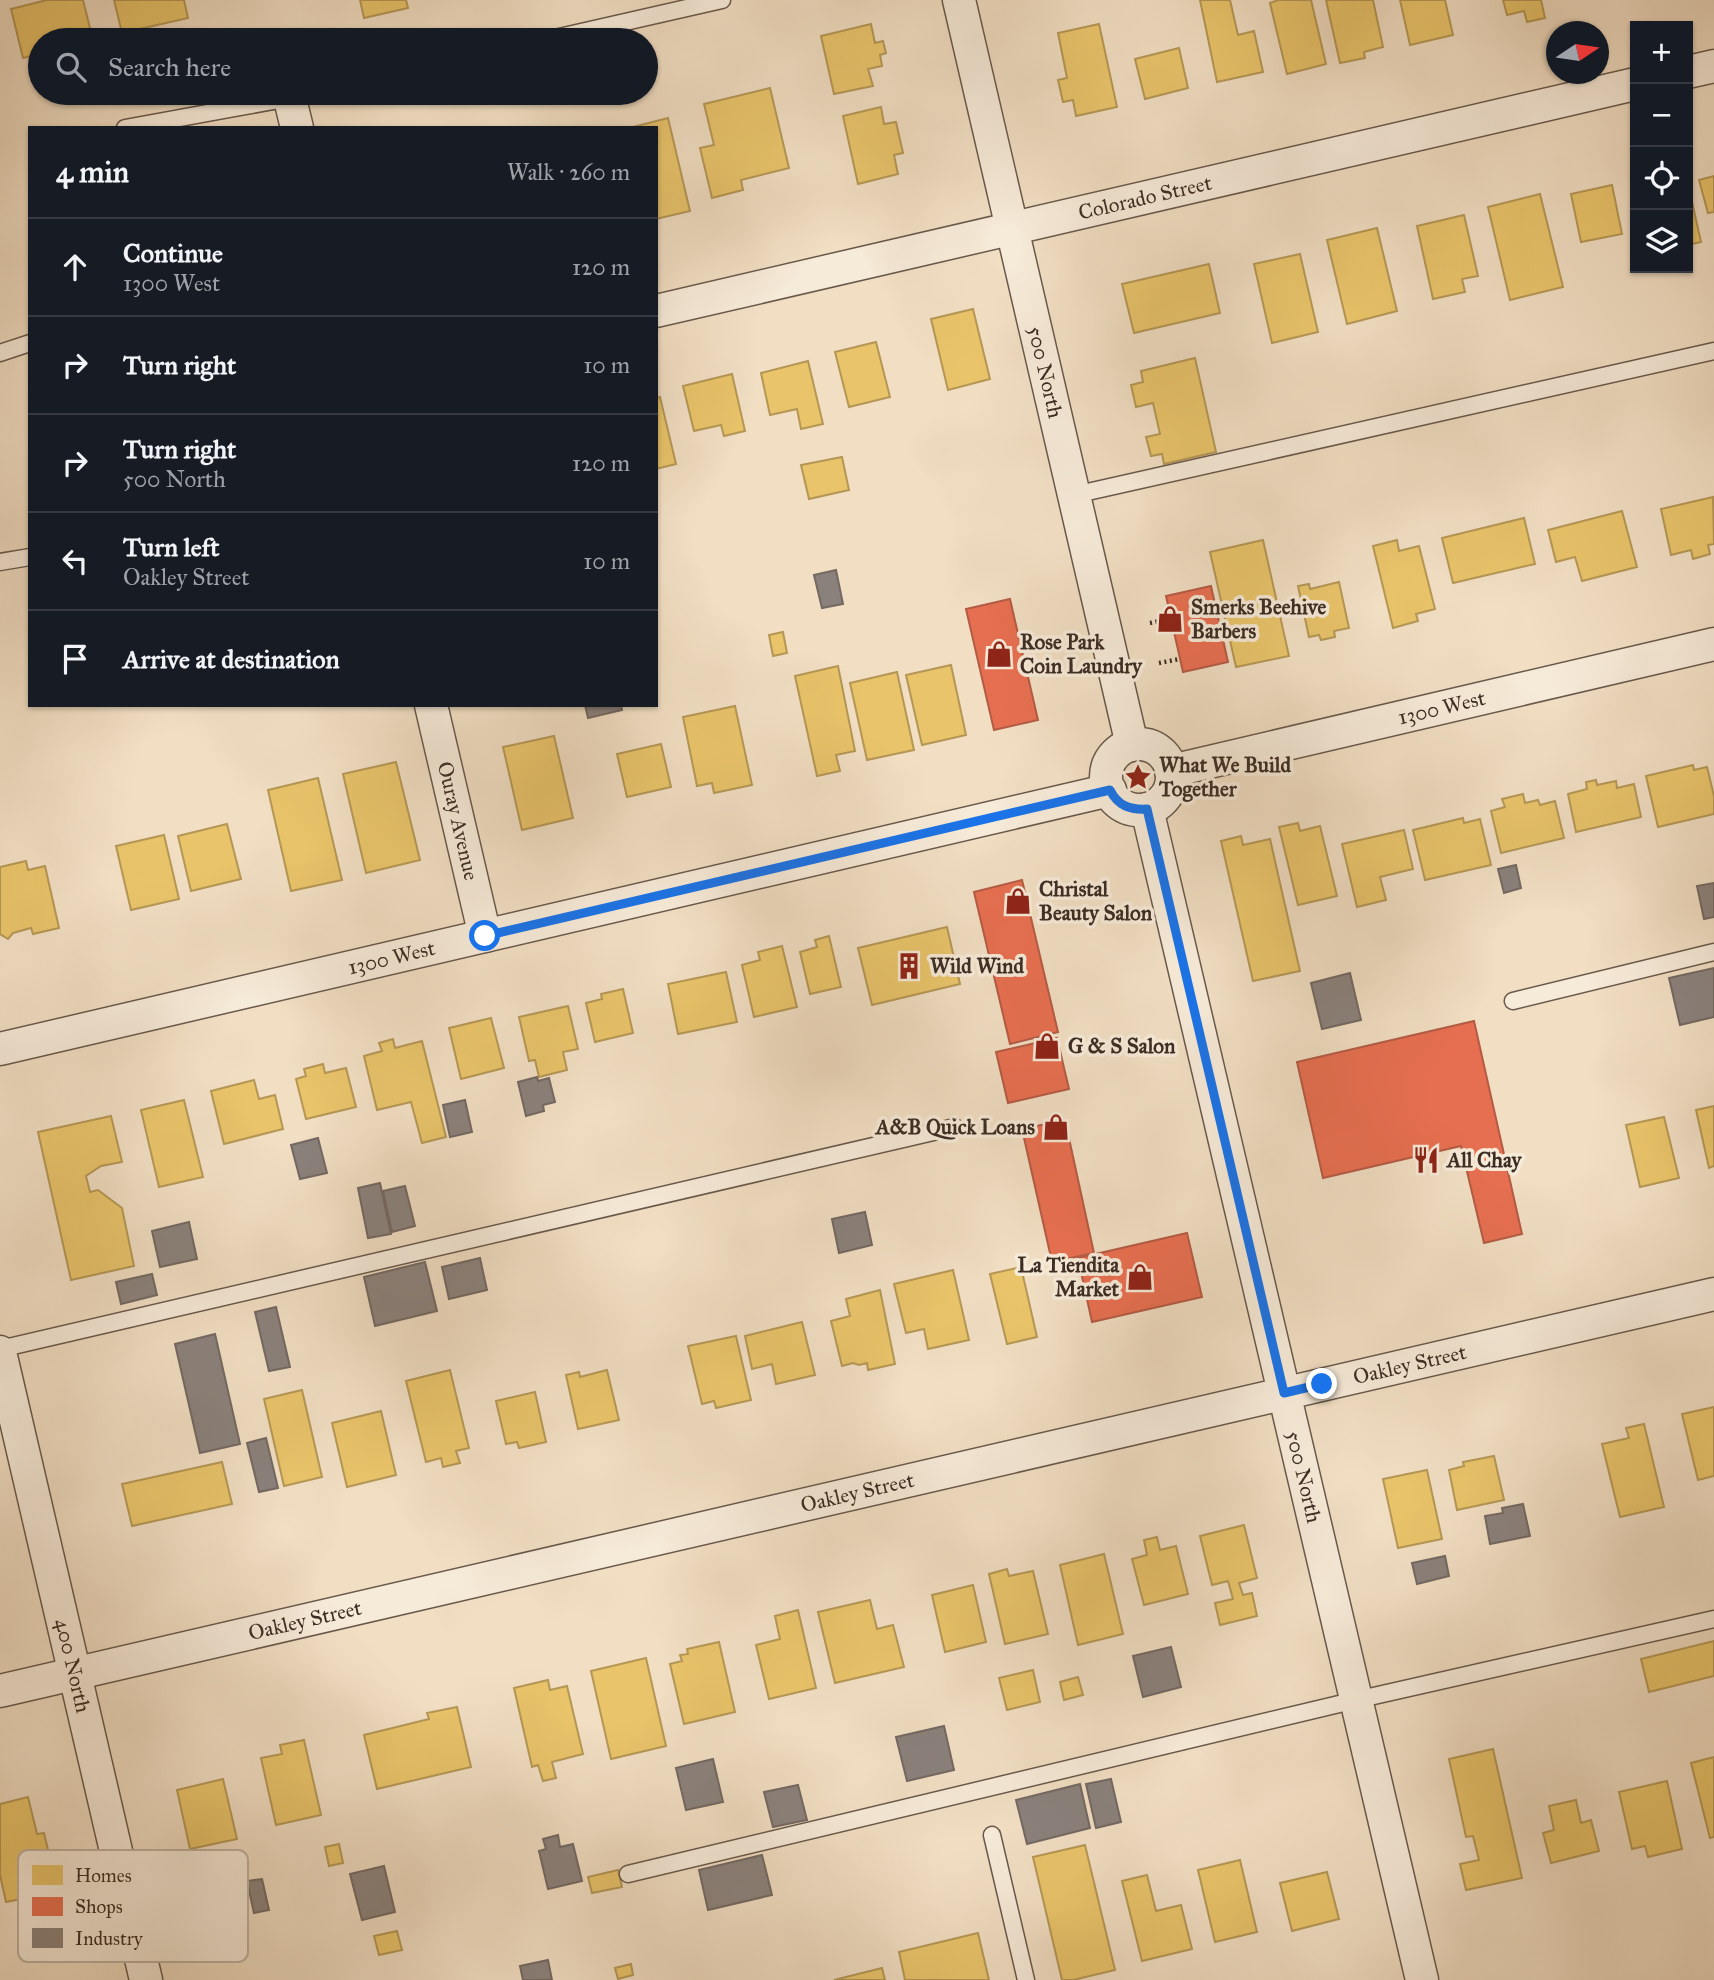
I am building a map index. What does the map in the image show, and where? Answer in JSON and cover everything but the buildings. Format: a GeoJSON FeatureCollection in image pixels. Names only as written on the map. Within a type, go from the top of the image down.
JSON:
{"type":"FeatureCollection","features":[{"type":"Feature","properties":{"kind":"street","name":"500 North"},"geometry":{"type":"LineString","coordinates":[[960,0],[1132,744]]}},
{"type":"Feature","properties":{"kind":"street"},"geometry":{"type":"LineString","coordinates":[[1693,71],[1714,65]]}},
{"type":"Feature","properties":{"kind":"street","name":"Colorado Street"},"geometry":{"type":"LineString","coordinates":[[658,311],[1630,85]]}},
{"type":"Feature","properties":{"kind":"street","name":"1300 West"},"geometry":{"type":"LineString","coordinates":[[1171,771],[1714,645]]}},
{"type":"Feature","properties":{"kind":"street","name":"Ouray Avenue"},"geometry":{"type":"LineString","coordinates":[[431,707],[485,936]]}},
{"type":"Feature","properties":{"kind":"street"},"geometry":{"type":"LineString","coordinates":[[1132,744],[1157,749],[1165,757],[1171,771],[1170,788],[1165,797],[1147,809],[1126,807],[1117,801],[1107,784],[1110,761],[1132,744]]}},
{"type":"Feature","properties":{"kind":"street","name":"1300 West"},"geometry":{"type":"LineString","coordinates":[[0,1049],[1110,790]]}},
{"type":"Feature","properties":{"kind":"street","name":"500 North"},"geometry":{"type":"LineString","coordinates":[[1147,809],[1422,1980]]}},
{"type":"Feature","properties":{"kind":"street","name":"Oakley Street"},"geometry":{"type":"LineString","coordinates":[[0,1691],[1714,1294]]}},
{"type":"Feature","properties":{"kind":"street","name":"400 North"},"geometry":{"type":"LineString","coordinates":[[0,1350],[116,1850]]}},
{"type":"Feature","properties":{"kind":"street","name":"400 North"},"geometry":{"type":"LineString","coordinates":[[142,1962],[146,1980]]}},
{"type":"Feature","properties":{"kind":"lane"},"geometry":{"type":"LineString","coordinates":[[599,28],[722,0]]}},
{"type":"Feature","properties":{"kind":"lane"},"geometry":{"type":"LineString","coordinates":[[141,126],[301,106]]}},
{"type":"Feature","properties":{"kind":"lane"},"geometry":{"type":"LineString","coordinates":[[0,353],[28,344]]}},
{"type":"Feature","properties":{"kind":"lane"},"geometry":{"type":"LineString","coordinates":[[1074,495],[1714,351]]}},
{"type":"Feature","properties":{"kind":"lane"},"geometry":{"type":"LineString","coordinates":[[0,562],[28,557]]}},
{"type":"Feature","properties":{"kind":"lane"},"geometry":{"type":"LineString","coordinates":[[1513,1001],[1714,952]]}},
{"type":"Feature","properties":{"kind":"lane"},"geometry":{"type":"LineString","coordinates":[[0,1350],[955,1127]]}},
{"type":"Feature","properties":{"kind":"lane"},"geometry":{"type":"LineString","coordinates":[[628,1874],[1356,1700],[1714,1619]]}},
{"type":"Feature","properties":{"kind":"lane"},"geometry":{"type":"LineString","coordinates":[[992,1836],[1026,1980]]}},
{"type":"Feature","properties":{"kind":"path"},"geometry":{"type":"LineString","coordinates":[[1150,623],[1170,619]]}},
{"type":"Feature","properties":{"kind":"path"},"geometry":{"type":"LineString","coordinates":[[1159,663],[1180,659]]}},
{"type":"Feature","properties":{"kind":"place","name":"Smerks Beehive Barbers"},"geometry":{"type":"Point","coordinates":[1170,619]}},
{"type":"Feature","properties":{"kind":"place","name":"Rose Park Coin Laundry"},"geometry":{"type":"Point","coordinates":[999,654]}},
{"type":"Feature","properties":{"kind":"place","name":"What We Build Together"},"geometry":{"type":"Point","coordinates":[1138,777]}},
{"type":"Feature","properties":{"kind":"place","name":"Christal Beauty Salon"},"geometry":{"type":"Point","coordinates":[1018,901]}},
{"type":"Feature","properties":{"kind":"place","name":"Wild Wind"},"geometry":{"type":"Point","coordinates":[909,966]}},
{"type":"Feature","properties":{"kind":"place","name":"G & S Salon"},"geometry":{"type":"Point","coordinates":[1047,1046]}},
{"type":"Feature","properties":{"kind":"place","name":"A&B Quick Loans"},"geometry":{"type":"Point","coordinates":[1056,1127]}},
{"type":"Feature","properties":{"kind":"place","name":"All Chay"},"geometry":{"type":"Point","coordinates":[1426,1160]}},
{"type":"Feature","properties":{"kind":"place","name":"La Tiendita Market"},"geometry":{"type":"Point","coordinates":[1140,1277]}},
{"type":"Feature","properties":{"kind":"route"},"geometry":{"type":"LineString","coordinates":[[485,936],[1110,790],[1117,801],[1126,807],[1147,809],[1284,1393],[1322,1384]]}}]}
